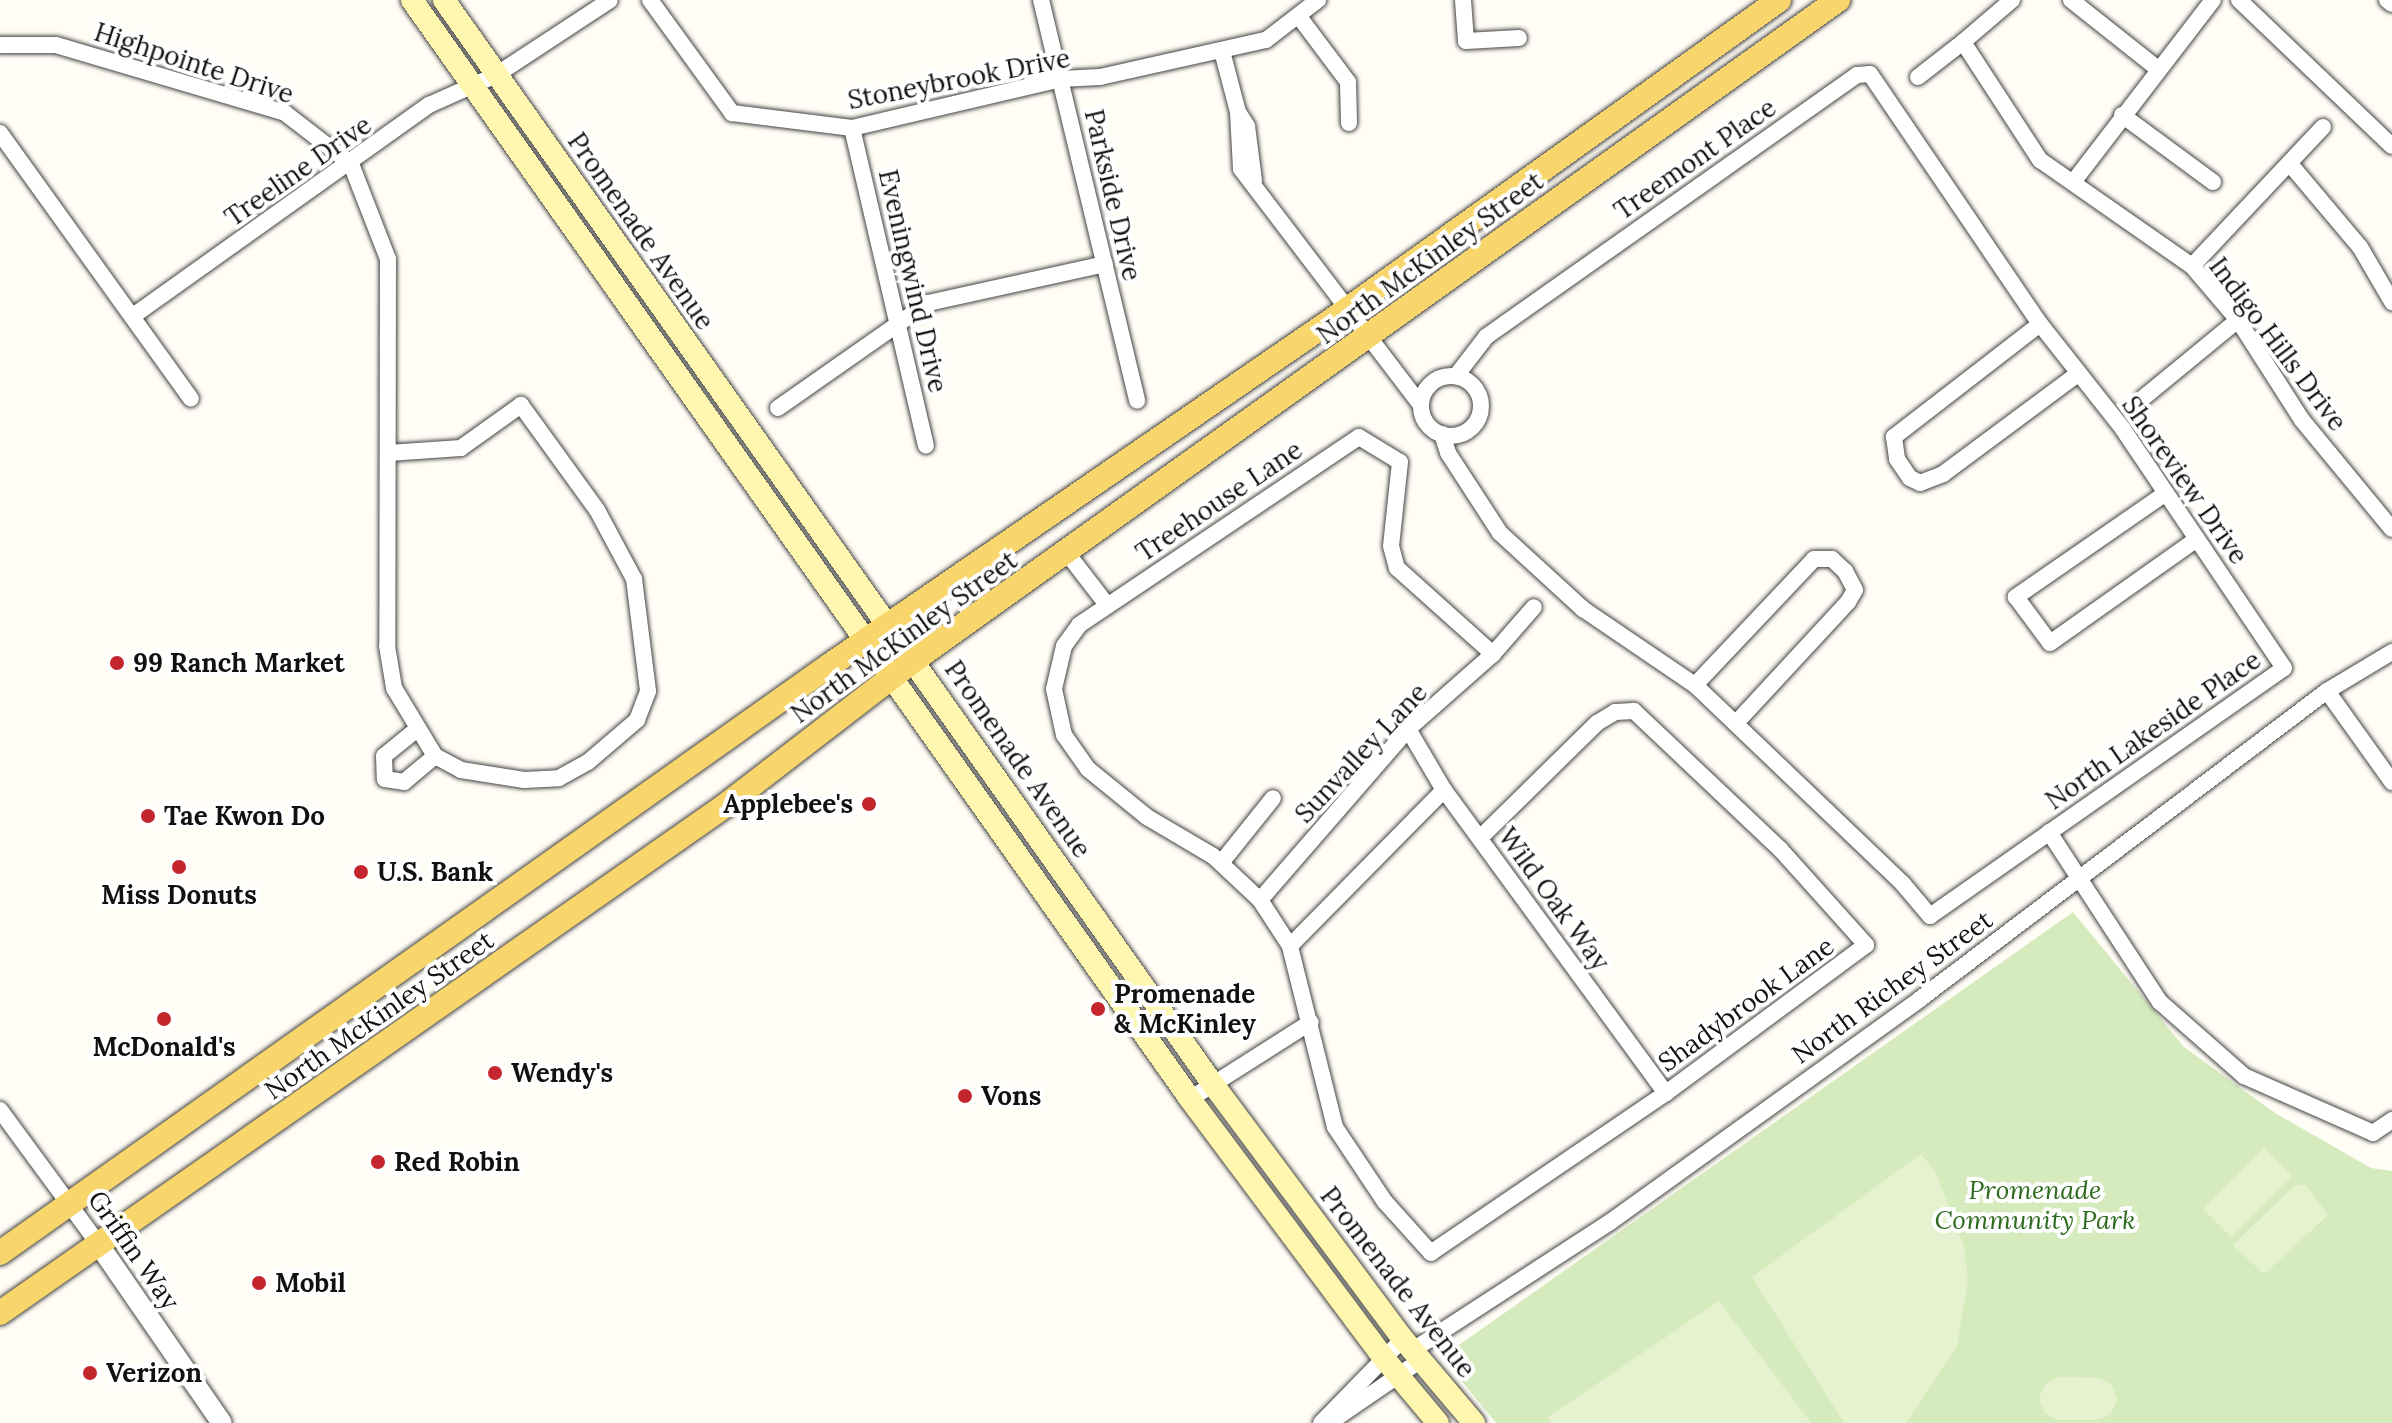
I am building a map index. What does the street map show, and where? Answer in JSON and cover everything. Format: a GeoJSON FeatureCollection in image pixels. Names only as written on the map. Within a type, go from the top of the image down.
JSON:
{"type":"FeatureCollection","features":[{"type":"Feature","properties":{"kind":"main road"},"geometry":{"type":"LineString","coordinates":[[412,0],[1190,1099],[1382,1356],[1438,1423]]}},
{"type":"Feature","properties":{"kind":"main road","name":"Promenade Avenue"},"geometry":{"type":"LineString","coordinates":[[444,0],[1212,1083],[1412,1350],[1474,1423]]}},
{"type":"Feature","properties":{"kind":"main road","name":"North McKinley Street"},"geometry":{"type":"LineString","coordinates":[[0,1253],[866,643],[1345,311],[1779,0]]}},
{"type":"Feature","properties":{"kind":"main road","name":"North McKinley Street"},"geometry":{"type":"LineString","coordinates":[[0,1313],[726,805],[914,660],[1838,0]]}},
{"type":"Feature","properties":{"kind":"street","name":"Treeline Drive"},"geometry":{"type":"LineString","coordinates":[[133,316],[351,164],[429,105],[496,75],[610,0]]}},
{"type":"Feature","properties":{"kind":"street","name":"Stoneybrook Drive"},"geometry":{"type":"LineString","coordinates":[[650,0],[732,113],[852,128],[1061,79],[1100,77],[1266,40],[1300,18],[1318,0]]}},
{"type":"Feature","properties":{"kind":"street","name":"Parkside Drive"},"geometry":{"type":"LineString","coordinates":[[1041,0],[1137,401]]}},
{"type":"Feature","properties":{"kind":"street"},"geometry":{"type":"LineString","coordinates":[[1463,0],[1466,41],[1519,38]]}},
{"type":"Feature","properties":{"kind":"street"},"geometry":{"type":"LineString","coordinates":[[1918,77],[2012,0]]}},
{"type":"Feature","properties":{"kind":"street"},"geometry":{"type":"LineString","coordinates":[[2071,0],[2158,69]]}},
{"type":"Feature","properties":{"kind":"street"},"geometry":{"type":"LineString","coordinates":[[2074,181],[2213,0]]}},
{"type":"Feature","properties":{"kind":"street"},"geometry":{"type":"LineString","coordinates":[[2387,0],[2392,4]]}},
{"type":"Feature","properties":{"kind":"street"},"geometry":{"type":"LineString","coordinates":[[2250,3],[2392,146]]}},
{"type":"Feature","properties":{"kind":"street"},"geometry":{"type":"LineString","coordinates":[[1300,18],[1348,82],[1349,123]]}},
{"type":"Feature","properties":{"kind":"street","name":"Indigo Hills Drive"},"geometry":{"type":"LineString","coordinates":[[1963,42],[2040,160],[2192,266],[2238,320],[2302,420],[2392,529]]}},
{"type":"Feature","properties":{"kind":"street","name":"Highpointe Drive"},"geometry":{"type":"LineString","coordinates":[[0,45],[56,45],[285,113],[351,164]]}},
{"type":"Feature","properties":{"kind":"street"},"geometry":{"type":"LineString","coordinates":[[1222,51],[1238,112],[1241,169],[1254,181],[1365,338],[1421,405],[1427,424],[1442,434],[1448,453],[1500,533],[1583,609],[1695,685],[1736,723],[1848,602],[1855,590],[1845,571],[1832,559],[1814,559],[1695,685]]}},
{"type":"Feature","properties":{"kind":"street","name":"Treemont Place"},"geometry":{"type":"LineString","coordinates":[[1456,376],[1486,337],[1857,75],[1870,74],[1943,181]]}},
{"type":"Feature","properties":{"kind":"street"},"geometry":{"type":"LineString","coordinates":[[2122,115],[2213,182]]}},
{"type":"Feature","properties":{"kind":"street"},"geometry":{"type":"LineString","coordinates":[[2192,266],[2323,127]]}},
{"type":"Feature","properties":{"kind":"street","name":"Eveningwind Drive"},"geometry":{"type":"LineString","coordinates":[[852,128],[926,445]]}},
{"type":"Feature","properties":{"kind":"street"},"geometry":{"type":"LineString","coordinates":[[0,133],[191,399]]}},
{"type":"Feature","properties":{"kind":"street"},"geometry":{"type":"LineString","coordinates":[[351,164],[388,259],[387,646],[394,688],[416,730],[435,756],[461,770],[524,780],[559,778],[588,762],[637,720],[648,691],[643,619],[634,579],[617,545],[521,405],[461,448],[388,453]]}},
{"type":"Feature","properties":{"kind":"street"},"geometry":{"type":"LineString","coordinates":[[2290,164],[2360,247],[2392,302]]}},
{"type":"Feature","properties":{"kind":"street","name":"Shoreview Drive"},"geometry":{"type":"LineString","coordinates":[[1943,181],[2040,324],[2166,493],[2284,668]]}},
{"type":"Feature","properties":{"kind":"street"},"geometry":{"type":"LineString","coordinates":[[778,408],[898,321],[928,303],[1105,264]]}},
{"type":"Feature","properties":{"kind":"street"},"geometry":{"type":"LineString","coordinates":[[2143,398],[2238,320]]}},
{"type":"Feature","properties":{"kind":"street"},"geometry":{"type":"LineString","coordinates":[[2040,324],[1894,437],[1897,459],[1910,478],[1920,483],[1943,474],[2079,373]]}},
{"type":"Feature","properties":{"kind":"street"},"geometry":{"type":"LineString","coordinates":[[1421,405],[1428,386],[1456,376],[1474,386],[1480,414],[1469,429],[1442,434]]}},
{"type":"Feature","properties":{"kind":"street","name":"Treehouse Lane"},"geometry":{"type":"LineString","coordinates":[[1493,654],[1397,568],[1391,546],[1400,462],[1359,437],[1079,625],[1058,664],[1054,689],[1064,735],[1088,769],[1147,817],[1221,863],[1260,900],[1290,946],[1335,1127],[1385,1202],[1431,1253],[1501,1208]]}},
{"type":"Feature","properties":{"kind":"street"},"geometry":{"type":"LineString","coordinates":[[2166,493],[2016,597],[2050,643],[2197,539]]}},
{"type":"Feature","properties":{"kind":"street"},"geometry":{"type":"LineString","coordinates":[[1067,553],[1107,605]]}},
{"type":"Feature","properties":{"kind":"street","name":"Sunvalley Lane"},"geometry":{"type":"LineString","coordinates":[[1260,900],[1408,729],[1493,654],[1534,607]]}},
{"type":"Feature","properties":{"kind":"street","name":"North Richey Street"},"geometry":{"type":"LineString","coordinates":[[1412,1350],[1610,1222],[2079,879],[2327,691],[2392,652]]}},
{"type":"Feature","properties":{"kind":"street","name":"North Lakeside Place"},"geometry":{"type":"LineString","coordinates":[[1736,723],[1903,884],[1930,916],[2284,668]]}},
{"type":"Feature","properties":{"kind":"street"},"geometry":{"type":"LineString","coordinates":[[2327,691],[2392,782]]}},
{"type":"Feature","properties":{"kind":"street","name":"Shadybrook Lane"},"geometry":{"type":"LineString","coordinates":[[1480,838],[1597,723],[1615,712],[1634,711],[1780,849],[1866,945],[1666,1093],[1501,1208]]}},
{"type":"Feature","properties":{"kind":"street","name":"Wild Oak Way"},"geometry":{"type":"LineString","coordinates":[[1408,729],[1444,790],[1666,1093]]}},
{"type":"Feature","properties":{"kind":"street"},"geometry":{"type":"LineString","coordinates":[[416,730],[384,756],[385,779],[404,782],[435,756]]}},
{"type":"Feature","properties":{"kind":"street"},"geometry":{"type":"LineString","coordinates":[[1290,946],[1444,790]]}},
{"type":"Feature","properties":{"kind":"street"},"geometry":{"type":"LineString","coordinates":[[1221,863],[1273,798]]}},
{"type":"Feature","properties":{"kind":"street","name":"North Lakeside Place"},"geometry":{"type":"LineString","coordinates":[[2049,832],[2160,1002],[2244,1076],[2373,1133],[2392,1120]]}},
{"type":"Feature","properties":{"kind":"street"},"geometry":{"type":"LineString","coordinates":[[1190,1099],[1311,1022]]}},
{"type":"Feature","properties":{"kind":"street","name":"Griffin Way"},"geometry":{"type":"LineString","coordinates":[[0,1110],[99,1245],[222,1423]]}},
{"type":"Feature","properties":{"kind":"street"},"geometry":{"type":"LineString","coordinates":[[1321,1423],[1382,1356],[1412,1350]]}},
{"type":"Feature","properties":{"kind":"street"},"geometry":{"type":"LineString","coordinates":[[1329,1423],[1400,1377],[1412,1350]]}},
{"type":"Feature","properties":{"kind":"green space","name":"Promenade Community Park"},"geometry":{"type":"Polygon","coordinates":[[[2073,912],[2184,1047],[2275,1113],[2371,1168],[2392,1171],[2392,1423],[1496,1423],[1442,1357],[2073,912]]]}},
{"type":"Feature","properties":{"kind":"green space"},"geometry":{"type":"Polygon","coordinates":[[[2264,1148],[2292,1176],[2231,1237],[2203,1209],[2264,1148]]]}},
{"type":"Feature","properties":{"kind":"green space"},"geometry":{"type":"Polygon","coordinates":[[[1921,1154],[1936,1173],[1964,1247],[1968,1280],[1957,1346],[1906,1423],[1844,1423],[1752,1277],[1921,1154]]]}},
{"type":"Feature","properties":{"kind":"green space"},"geometry":{"type":"Polygon","coordinates":[[[2306,1185],[2328,1215],[2264,1274],[2233,1245],[2294,1186],[2306,1185]]]}},
{"type":"Feature","properties":{"kind":"green space"},"geometry":{"type":"Polygon","coordinates":[[[1719,1301],[1811,1423],[1550,1423],[1548,1417],[1719,1301]]]}},
{"type":"Feature","properties":{"kind":"green space"},"geometry":{"type":"Polygon","coordinates":[[[2057,1377],[2100,1378],[2112,1386],[2117,1400],[2111,1414],[2098,1420],[2057,1420],[2044,1412],[2039,1398],[2045,1385],[2057,1377]]]}},
{"type":"Feature","properties":{"kind":"place","name":"99 Ranch Market"},"geometry":{"type":"Point","coordinates":[117,663]}},
{"type":"Feature","properties":{"kind":"place","name":"Applebee's"},"geometry":{"type":"Point","coordinates":[869,804]}},
{"type":"Feature","properties":{"kind":"place","name":"Tae Kwon Do"},"geometry":{"type":"Point","coordinates":[148,816]}},
{"type":"Feature","properties":{"kind":"place","name":"Miss Donuts"},"geometry":{"type":"Point","coordinates":[179,867]}},
{"type":"Feature","properties":{"kind":"place","name":"U.S. Bank"},"geometry":{"type":"Point","coordinates":[361,872]}},
{"type":"Feature","properties":{"kind":"place","name":"Promenade & McKinley"},"geometry":{"type":"Point","coordinates":[1098,1009]}},
{"type":"Feature","properties":{"kind":"place","name":"McDonald's"},"geometry":{"type":"Point","coordinates":[164,1019]}},
{"type":"Feature","properties":{"kind":"place","name":"Wendy's"},"geometry":{"type":"Point","coordinates":[495,1073]}},
{"type":"Feature","properties":{"kind":"place","name":"Vons"},"geometry":{"type":"Point","coordinates":[965,1096]}},
{"type":"Feature","properties":{"kind":"place","name":"Red Robin"},"geometry":{"type":"Point","coordinates":[378,1162]}},
{"type":"Feature","properties":{"kind":"place","name":"Mobil"},"geometry":{"type":"Point","coordinates":[259,1283]}},
{"type":"Feature","properties":{"kind":"place","name":"Verizon"},"geometry":{"type":"Point","coordinates":[90,1373]}}]}
